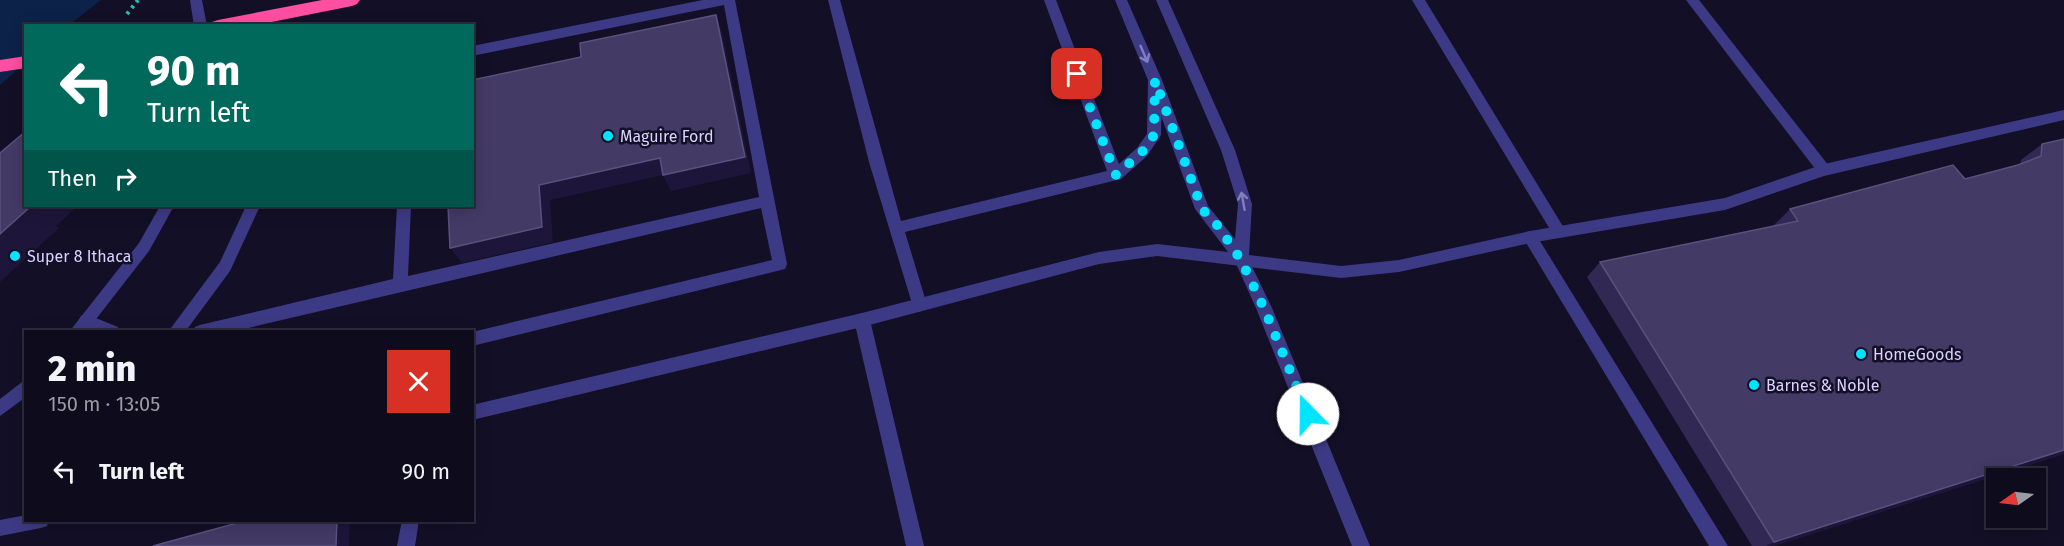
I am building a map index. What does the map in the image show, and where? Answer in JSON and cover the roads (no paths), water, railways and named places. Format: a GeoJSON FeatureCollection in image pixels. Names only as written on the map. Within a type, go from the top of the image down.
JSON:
{"type":"FeatureCollection","features":[{"type":"Feature","properties":{"kind":"highway"},"geometry":{"type":"LineString","coordinates":[[228,24],[352,0]]}},
{"type":"Feature","properties":{"kind":"highway"},"geometry":{"type":"LineString","coordinates":[[0,66],[24,62]]}},
{"type":"Feature","properties":{"kind":"street"},"geometry":{"type":"LineString","coordinates":[[196,0],[201,24]]}},
{"type":"Feature","properties":{"kind":"street"},"geometry":{"type":"LineString","coordinates":[[474,51],[728,0],[780,264],[474,339]]}},
{"type":"Feature","properties":{"kind":"street"},"geometry":{"type":"LineString","coordinates":[[834,0],[876,162],[919,304]]}},
{"type":"Feature","properties":{"kind":"street"},"geometry":{"type":"LineString","coordinates":[[1050,0],[1116,175]]}},
{"type":"Feature","properties":{"kind":"street"},"geometry":{"type":"LineString","coordinates":[[1121,0],[1155,80],[1202,209],[1218,226],[1241,260],[1264,308],[1361,546]]}},
{"type":"Feature","properties":{"kind":"street"},"geometry":{"type":"LineString","coordinates":[[1162,0],[1228,150],[1245,204],[1241,260]]}},
{"type":"Feature","properties":{"kind":"street"},"geometry":{"type":"LineString","coordinates":[[1418,0],[1559,232]]}},
{"type":"Feature","properties":{"kind":"street"},"geometry":{"type":"LineString","coordinates":[[1692,0],[1824,170]]}},
{"type":"Feature","properties":{"kind":"street"},"geometry":{"type":"LineString","coordinates":[[897,228],[1116,175],[1142,152],[1154,135],[1155,80]]}},
{"type":"Feature","properties":{"kind":"street"},"geometry":{"type":"LineString","coordinates":[[474,413],[862,320],[1099,258],[1157,250],[1300,269],[1341,272],[1399,266],[1530,237],[1725,204],[1824,170],[2064,115]]}},
{"type":"Feature","properties":{"kind":"street"},"geometry":{"type":"LineString","coordinates":[[208,330],[767,201]]}},
{"type":"Feature","properties":{"kind":"street"},"geometry":{"type":"LineString","coordinates":[[102,330],[81,326],[144,247],[166,207]]}},
{"type":"Feature","properties":{"kind":"street"},"geometry":{"type":"LineString","coordinates":[[177,330],[225,266],[253,207]]}},
{"type":"Feature","properties":{"kind":"street"},"geometry":{"type":"LineString","coordinates":[[400,284],[404,207]]}},
{"type":"Feature","properties":{"kind":"street"},"geometry":{"type":"LineString","coordinates":[[1530,237],[1719,546]]}},
{"type":"Feature","properties":{"kind":"street"},"geometry":{"type":"LineString","coordinates":[[862,320],[915,546]]}},
{"type":"Feature","properties":{"kind":"street"},"geometry":{"type":"LineString","coordinates":[[0,409],[24,388]]}},
{"type":"Feature","properties":{"kind":"street"},"geometry":{"type":"LineString","coordinates":[[0,528],[31,522]]}},
{"type":"Feature","properties":{"kind":"water"},"geometry":{"type":"Polygon","coordinates":[[[0,0],[101,0],[70,24],[24,24],[24,64],[0,85],[0,0]]]}},
{"type":"Feature","properties":{"kind":"place","name":"Maguire Ford"},"geometry":{"type":"Point","coordinates":[608,136]}},
{"type":"Feature","properties":{"kind":"place","name":"Super 8 Ithaca"},"geometry":{"type":"Point","coordinates":[15,256]}},
{"type":"Feature","properties":{"kind":"place","name":"HomeGoods"},"geometry":{"type":"Point","coordinates":[1861,354]}},
{"type":"Feature","properties":{"kind":"place","name":"Barnes & Noble"},"geometry":{"type":"Point","coordinates":[1754,385]}}]}
